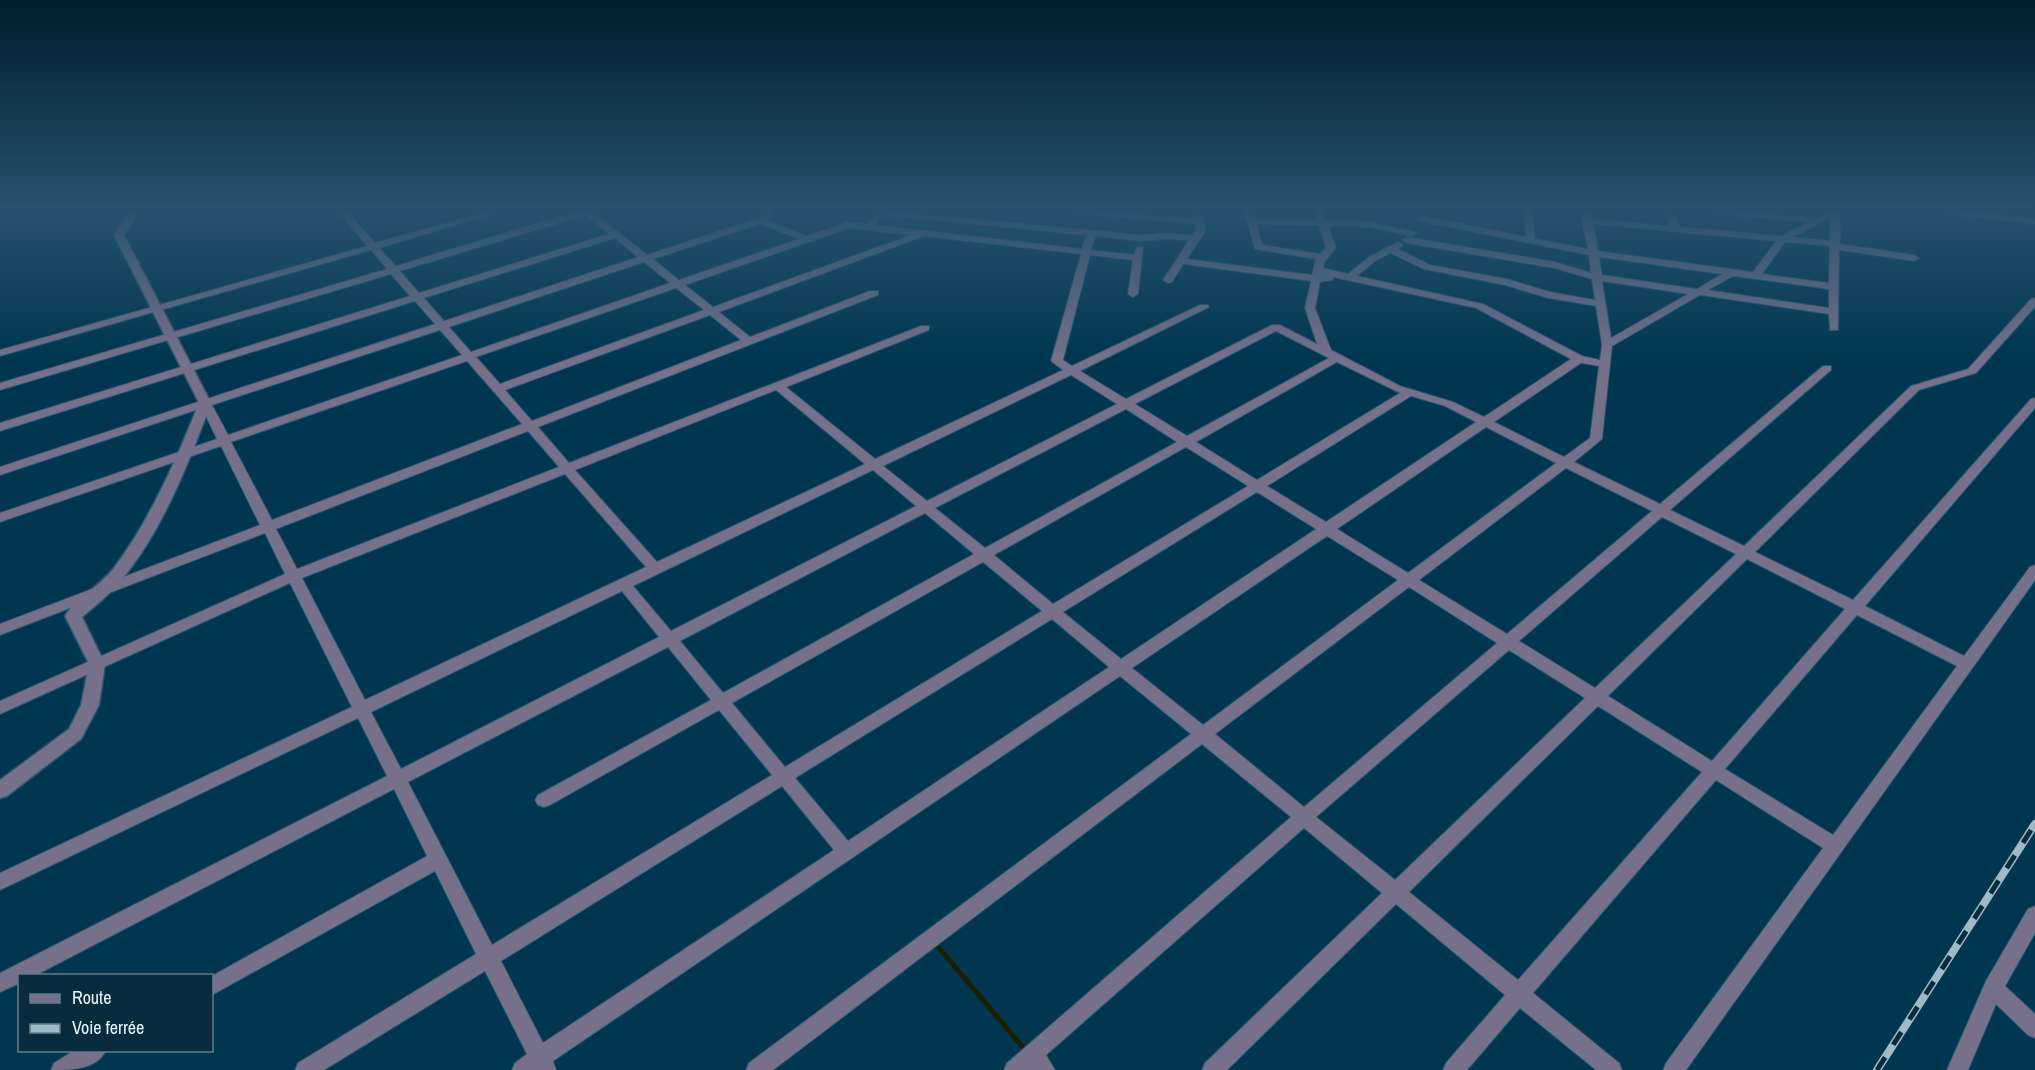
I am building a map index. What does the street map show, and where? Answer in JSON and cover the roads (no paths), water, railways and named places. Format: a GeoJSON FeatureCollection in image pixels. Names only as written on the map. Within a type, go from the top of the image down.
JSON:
{"type":"FeatureCollection","features":[{"type":"Feature","properties":{"kind":"street"},"geometry":{"type":"LineString","coordinates":[[131,260],[543,1064]]}},
{"type":"Feature","properties":{"kind":"street"},"geometry":{"type":"LineString","coordinates":[[0,353],[325,260]]}},
{"type":"Feature","properties":{"kind":"street"},"geometry":{"type":"LineString","coordinates":[[385,260],[656,569]]}},
{"type":"Feature","properties":{"kind":"street"},"geometry":{"type":"LineString","coordinates":[[0,387],[430,260]]}},
{"type":"Feature","properties":{"kind":"street"},"geometry":{"type":"LineString","coordinates":[[0,427],[536,260]]}},
{"type":"Feature","properties":{"kind":"street"},"geometry":{"type":"LineString","coordinates":[[0,471],[640,260]]}},
{"type":"Feature","properties":{"kind":"street"},"geometry":{"type":"LineString","coordinates":[[648,260],[749,341]]}},
{"type":"Feature","properties":{"kind":"street"},"geometry":{"type":"LineString","coordinates":[[0,518],[747,260]]}},
{"type":"Feature","properties":{"kind":"street"},"geometry":{"type":"LineString","coordinates":[[498,389],[853,260]]}},
{"type":"Feature","properties":{"kind":"street"},"geometry":{"type":"LineString","coordinates":[[1084,260],[1057,361],[1835,846]]}},
{"type":"Feature","properties":{"kind":"street"},"geometry":{"type":"LineString","coordinates":[[1133,294],[1138,260]]}},
{"type":"Feature","properties":{"kind":"street"},"geometry":{"type":"LineString","coordinates":[[1322,260],[1316,274],[1310,309],[1331,355]]}},
{"type":"Feature","properties":{"kind":"street"},"geometry":{"type":"LineString","coordinates":[[1350,277],[1371,260]]}},
{"type":"Feature","properties":{"kind":"street"},"geometry":{"type":"LineString","coordinates":[[1412,260],[1427,267],[1507,282],[1548,295],[1601,304]]}},
{"type":"Feature","properties":{"kind":"street"},"geometry":{"type":"LineString","coordinates":[[1529,260],[1596,277],[1834,312]]}},
{"type":"Feature","properties":{"kind":"street"},"geometry":{"type":"LineString","coordinates":[[756,1070],[1596,439],[1607,345],[1594,260]]}},
{"type":"Feature","properties":{"kind":"street"},"geometry":{"type":"LineString","coordinates":[[1641,260],[1834,287]]}},
{"type":"Feature","properties":{"kind":"street"},"geometry":{"type":"LineString","coordinates":[[1755,276],[1767,260]]}},
{"type":"Feature","properties":{"kind":"street"},"geometry":{"type":"LineString","coordinates":[[1834,328],[1835,260]]}},
{"type":"Feature","properties":{"kind":"street"},"geometry":{"type":"LineString","coordinates":[[1168,280],[1180,261],[1336,274],[1479,306],[1580,359],[1605,364]]}},
{"type":"Feature","properties":{"kind":"street"},"geometry":{"type":"LineString","coordinates":[[1607,345],[1731,273]]}},
{"type":"Feature","properties":{"kind":"street"},"geometry":{"type":"LineString","coordinates":[[0,630],[874,293]]}},
{"type":"Feature","properties":{"kind":"street"},"geometry":{"type":"LineString","coordinates":[[1212,1070],[1915,388],[1972,371],[2035,302]]}},
{"type":"Feature","properties":{"kind":"street"},"geometry":{"type":"LineString","coordinates":[[0,882],[1204,307]]}},
{"type":"Feature","properties":{"kind":"street"},"geometry":{"type":"LineString","coordinates":[[0,983],[1276,327],[1396,388],[1449,404],[1967,664]]}},
{"type":"Feature","properties":{"kind":"street"},"geometry":{"type":"LineString","coordinates":[[0,708],[293,576],[925,328]]}},
{"type":"Feature","properties":{"kind":"street"},"geometry":{"type":"LineString","coordinates":[[544,800],[1186,442],[1331,355]]}},
{"type":"Feature","properties":{"kind":"street"},"geometry":{"type":"LineString","coordinates":[[522,1070],[543,1064],[846,852],[1580,359]]}},
{"type":"Feature","properties":{"kind":"street"},"geometry":{"type":"LineString","coordinates":[[1014,1070],[1039,1062],[1304,817],[1827,368]]}},
{"type":"Feature","properties":{"kind":"street"},"geometry":{"type":"LineString","coordinates":[[778,386],[1612,1070]]}},
{"type":"Feature","properties":{"kind":"street"},"geometry":{"type":"LineString","coordinates":[[305,1070],[1410,392]]}},
{"type":"Feature","properties":{"kind":"street"},"geometry":{"type":"LineString","coordinates":[[1453,1070],[2035,401]]}},
{"type":"Feature","properties":{"kind":"street"},"geometry":{"type":"LineString","coordinates":[[0,790],[75,734],[90,705],[97,664],[73,616],[102,591],[119,572],[163,503],[205,403]]}},
{"type":"Feature","properties":{"kind":"street"},"geometry":{"type":"LineString","coordinates":[[1673,1070],[2035,570]]}},
{"type":"Feature","properties":{"kind":"street"},"geometry":{"type":"LineString","coordinates":[[624,584],[846,852]]}},
{"type":"Feature","properties":{"kind":"street"},"geometry":{"type":"LineString","coordinates":[[213,985],[439,859]]}},
{"type":"Feature","properties":{"kind":"street"},"geometry":{"type":"LineString","coordinates":[[1957,1070],[1993,988],[2035,915]]}},
{"type":"Feature","properties":{"kind":"street"},"geometry":{"type":"LineString","coordinates":[[1993,988],[2035,1028]]}},
{"type":"Feature","properties":{"kind":"street"},"geometry":{"type":"LineString","coordinates":[[61,1070],[92,1052]]}},
{"type":"Feature","properties":{"kind":"waterway"},"geometry":{"type":"LineString","coordinates":[[934,942],[1026,1051]]}},
{"type":"Feature","properties":{"kind":"railway"},"geometry":{"type":"LineString","coordinates":[[1877,1070],[2035,824]]}}]}
